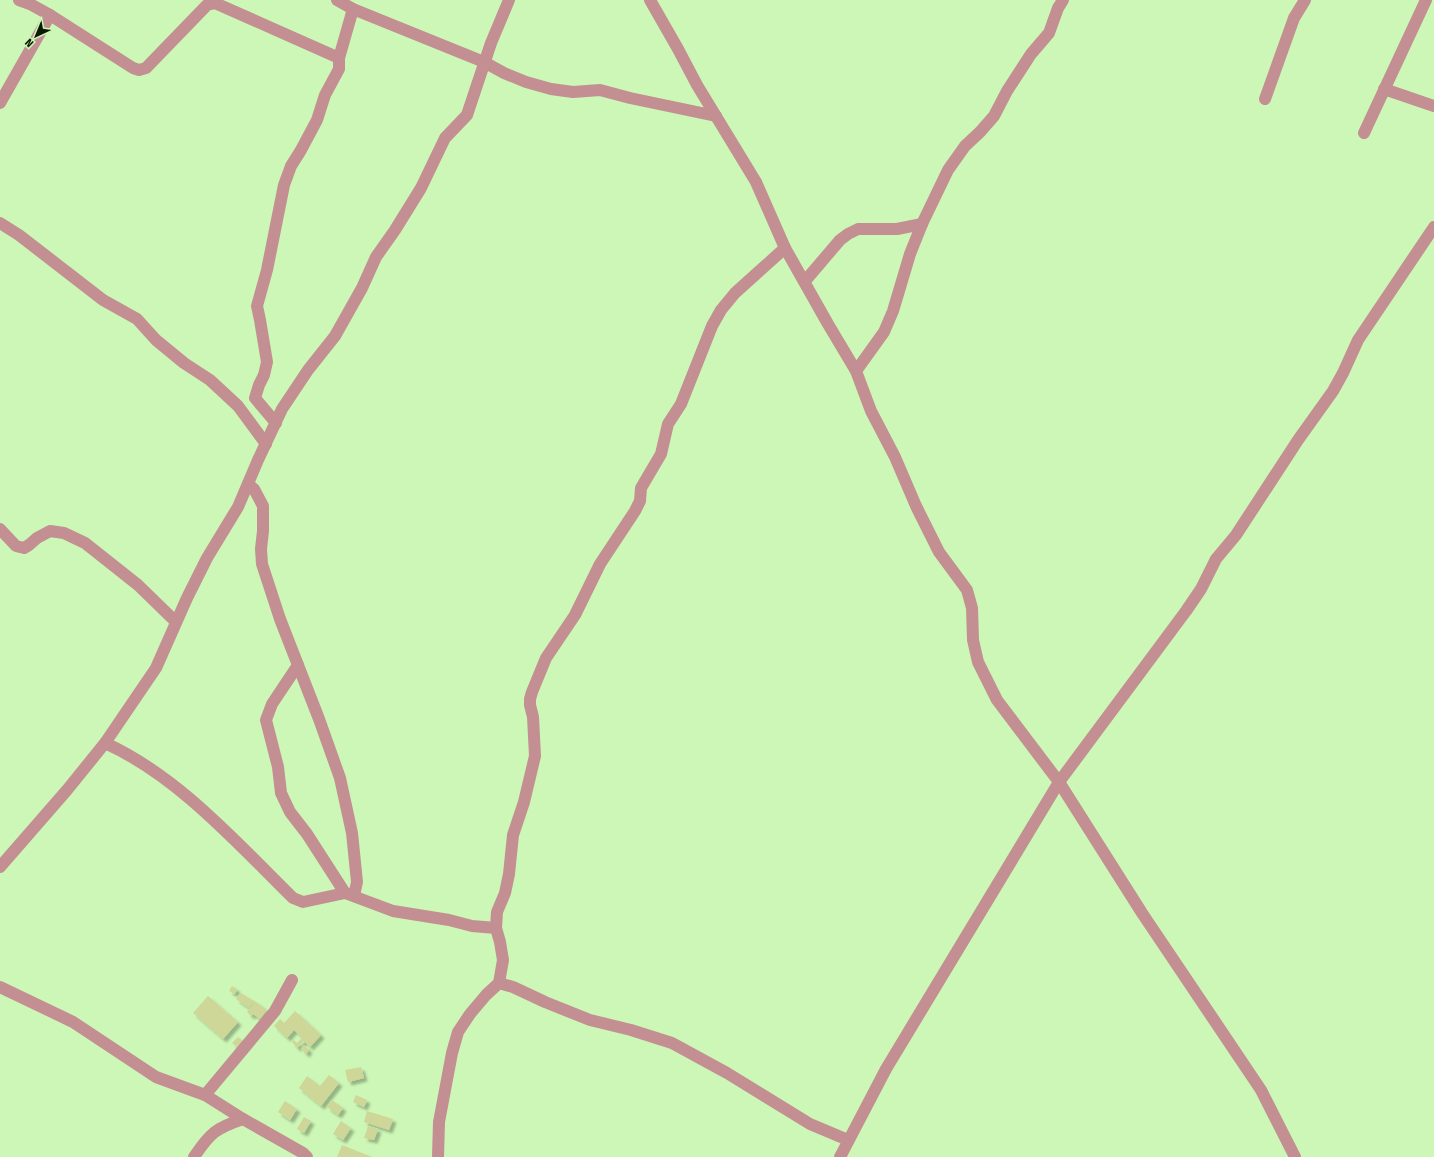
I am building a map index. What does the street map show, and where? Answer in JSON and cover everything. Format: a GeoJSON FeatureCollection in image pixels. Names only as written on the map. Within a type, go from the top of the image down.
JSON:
{"type":"FeatureCollection","features":[{"type":"Feature","properties":{"kind":"street"},"geometry":{"type":"LineString","coordinates":[[19,0],[50,15],[133,68],[139,70],[146,68],[207,5],[215,3],[339,58]]}},
{"type":"Feature","properties":{"kind":"street"},"geometry":{"type":"LineString","coordinates":[[338,0],[353,9],[484,62],[504,73],[526,82],[551,89],[573,92],[600,90],[630,98],[716,116]]}},
{"type":"Feature","properties":{"kind":"street"},"geometry":{"type":"LineString","coordinates":[[0,867],[67,790],[104,743],[156,668],[176,622],[207,558],[238,507],[282,409],[308,370],[335,336],[362,288],[376,257],[421,188],[445,138],[467,115],[484,62],[509,0]]}},
{"type":"Feature","properties":{"kind":"street"},"geometry":{"type":"LineString","coordinates":[[650,0],[697,85],[756,182],[785,248],[856,371],[871,411],[895,456],[916,506],[939,552],[967,590],[972,608],[973,640],[978,662],[996,700],[1059,782],[1142,913],[1261,1090],[1295,1157]]}},
{"type":"Feature","properties":{"kind":"street"},"geometry":{"type":"LineString","coordinates":[[856,371],[884,332],[894,311],[910,254],[922,224],[948,170],[965,146],[994,116],[1007,90],[1031,54],[1049,33],[1058,8],[1063,0]]}},
{"type":"Feature","properties":{"kind":"street"},"geometry":{"type":"LineString","coordinates":[[1265,99],[1294,18],[1305,0]]}},
{"type":"Feature","properties":{"kind":"street"},"geometry":{"type":"LineString","coordinates":[[1364,133],[1426,0]]}},
{"type":"Feature","properties":{"kind":"street"},"geometry":{"type":"LineString","coordinates":[[238,406],[255,398],[264,374],[266,362],[257,306],[268,264],[284,185],[291,166],[317,120],[325,95],[339,69],[339,58],[353,9]]}},
{"type":"Feature","properties":{"kind":"street"},"geometry":{"type":"LineString","coordinates":[[0,103],[50,15]]}},
{"type":"Feature","properties":{"kind":"street"},"geometry":{"type":"LineString","coordinates":[[1384,89],[1434,106]]}},
{"type":"Feature","properties":{"kind":"street"},"geometry":{"type":"LineString","coordinates":[[0,223],[19,235],[103,300],[137,319],[156,340],[184,363],[210,380],[238,406],[266,444]]}},
{"type":"Feature","properties":{"kind":"street"},"geometry":{"type":"LineString","coordinates":[[805,281],[840,240],[858,229],[897,229],[922,224]]}},
{"type":"Feature","properties":{"kind":"street"},"geometry":{"type":"LineString","coordinates":[[840,1157],[886,1069],[1059,782],[1201,589],[1216,559],[1236,535],[1298,440],[1333,391],[1358,340],[1434,227]]}},
{"type":"Feature","properties":{"kind":"street"},"geometry":{"type":"LineString","coordinates":[[438,1157],[439,1122],[452,1053],[458,1032],[470,1014],[486,995],[499,983],[503,960],[496,928],[497,912],[506,893],[513,835],[524,802],[535,756],[535,738],[530,699],[546,658],[575,615],[600,564],[640,501],[641,488],[661,454],[668,424],[681,404],[712,326],[721,310],[735,293],[785,248]]}},
{"type":"Feature","properties":{"kind":"street"},"geometry":{"type":"LineString","coordinates":[[255,398],[276,423]]}},
{"type":"Feature","properties":{"kind":"street"},"geometry":{"type":"LineString","coordinates":[[248,484],[259,497],[264,506],[261,549],[262,564],[340,778],[352,833],[358,882],[350,894]]}},
{"type":"Feature","properties":{"kind":"street"},"geometry":{"type":"LineString","coordinates":[[0,529],[16,546],[24,548],[37,538],[50,531],[64,533],[85,543],[138,585],[176,622]]}},
{"type":"Feature","properties":{"kind":"street"},"geometry":{"type":"LineString","coordinates":[[298,665],[272,704],[266,720],[278,767],[282,793],[290,812],[350,894]]}},
{"type":"Feature","properties":{"kind":"street"},"geometry":{"type":"LineString","coordinates":[[104,743],[121,751],[145,766],[200,807],[293,898],[302,902],[350,894],[393,911],[449,920],[472,926],[496,928]]}},
{"type":"Feature","properties":{"kind":"street"},"geometry":{"type":"LineString","coordinates":[[205,1095],[274,1011],[292,980]]}},
{"type":"Feature","properties":{"kind":"street"},"geometry":{"type":"LineString","coordinates":[[499,983],[513,987],[590,1020],[672,1042],[727,1073],[810,1124],[848,1140]]}},
{"type":"Feature","properties":{"kind":"street"},"geometry":{"type":"LineString","coordinates":[[0,987],[73,1022],[156,1077],[205,1095],[243,1119],[304,1153],[307,1157]]}},
{"type":"Feature","properties":{"kind":"street"},"geometry":{"type":"LineString","coordinates":[[194,1157],[211,1134],[224,1126],[243,1119]]}},
{"type":"Feature","properties":{"kind":"building"},"geometry":{"type":"Polygon","coordinates":[[[232,986],[237,989],[235,994],[229,991],[232,986]]]}},
{"type":"Feature","properties":{"kind":"building"},"geometry":{"type":"Polygon","coordinates":[[[241,993],[254,1001],[249,1008],[236,999],[241,993]]]}},
{"type":"Feature","properties":{"kind":"building"},"geometry":{"type":"Polygon","coordinates":[[[208,996],[238,1022],[223,1039],[193,1013],[208,996]]]}},
{"type":"Feature","properties":{"kind":"building"},"geometry":{"type":"Polygon","coordinates":[[[255,1001],[267,1010],[260,1019],[253,1014],[251,1016],[247,1012],[255,1001]]]}},
{"type":"Feature","properties":{"kind":"building"},"geometry":{"type":"Polygon","coordinates":[[[295,1011],[321,1035],[310,1047],[304,1041],[297,1048],[292,1042],[294,1040],[297,1043],[302,1038],[294,1030],[287,1038],[274,1026],[280,1019],[284,1023],[295,1011]]]}},
{"type":"Feature","properties":{"kind":"building"},"geometry":{"type":"Polygon","coordinates":[[[238,1037],[243,1041],[237,1047],[232,1043],[238,1037]]]}},
{"type":"Feature","properties":{"kind":"building"},"geometry":{"type":"Polygon","coordinates":[[[304,1045],[309,1050],[306,1054],[301,1049],[304,1045]]]}},
{"type":"Feature","properties":{"kind":"building"},"geometry":{"type":"Polygon","coordinates":[[[361,1067],[364,1078],[348,1082],[345,1070],[361,1067]]]}},
{"type":"Feature","properties":{"kind":"building"},"geometry":{"type":"Polygon","coordinates":[[[329,1075],[339,1083],[321,1106],[299,1088],[307,1076],[320,1086],[329,1075]]]}},
{"type":"Feature","properties":{"kind":"building"},"geometry":{"type":"Polygon","coordinates":[[[356,1095],[367,1100],[364,1107],[353,1102],[356,1095]]]}},
{"type":"Feature","properties":{"kind":"building"},"geometry":{"type":"Polygon","coordinates":[[[332,1100],[343,1108],[338,1115],[327,1107],[332,1100]]]}},
{"type":"Feature","properties":{"kind":"building"},"geometry":{"type":"Polygon","coordinates":[[[285,1101],[297,1109],[290,1120],[278,1112],[285,1101]]]}},
{"type":"Feature","properties":{"kind":"building"},"geometry":{"type":"Polygon","coordinates":[[[367,1111],[393,1119],[389,1130],[364,1122],[367,1111]]]}},
{"type":"Feature","properties":{"kind":"building"},"geometry":{"type":"Polygon","coordinates":[[[304,1117],[311,1121],[304,1133],[297,1129],[304,1117]]]}},
{"type":"Feature","properties":{"kind":"building"},"geometry":{"type":"Polygon","coordinates":[[[341,1121],[351,1128],[343,1140],[333,1134],[341,1121]]]}},
{"type":"Feature","properties":{"kind":"building"},"geometry":{"type":"Polygon","coordinates":[[[368,1126],[378,1129],[374,1140],[364,1138],[368,1126]]]}},
{"type":"Feature","properties":{"kind":"building"},"geometry":{"type":"Polygon","coordinates":[[[342,1145],[372,1157],[337,1157],[342,1145]]]}}]}
